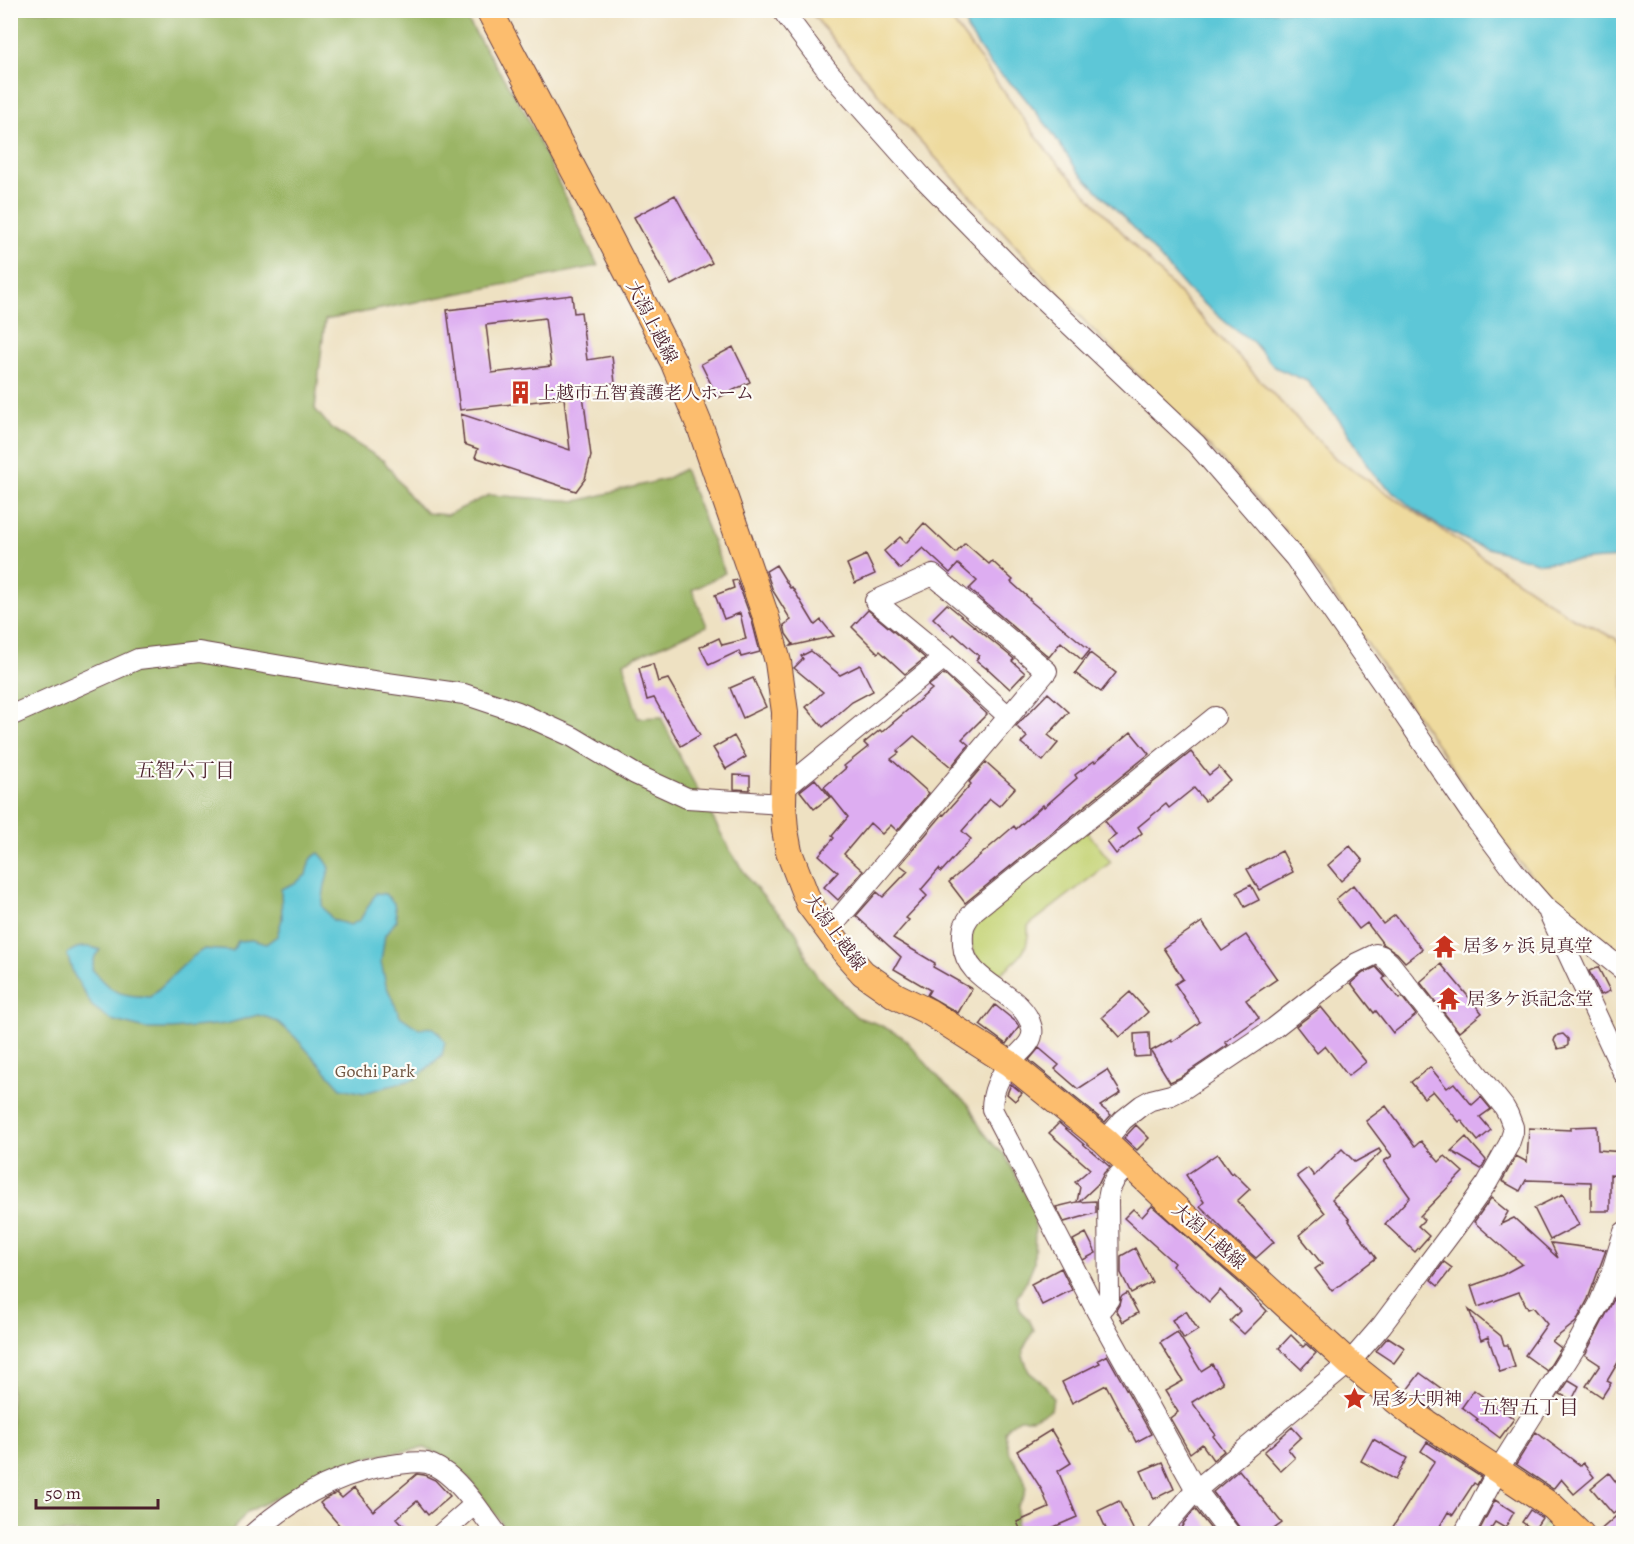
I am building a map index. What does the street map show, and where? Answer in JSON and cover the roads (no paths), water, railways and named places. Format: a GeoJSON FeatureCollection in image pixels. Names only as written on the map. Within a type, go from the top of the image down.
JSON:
{"type":"FeatureCollection","features":[{"type":"Feature","properties":{"kind":"main road","name":"大潟上越線"},"geometry":{"type":"LineString","coordinates":[[489,10],[673,361],[701,429],[763,607],[778,663],[785,712],[784,797],[789,852],[809,904],[863,973],[896,996],[939,1019],[1009,1063],[1105,1141],[1179,1211],[1349,1363],[1413,1414],[1553,1507],[1581,1533]]}},
{"type":"Feature","properties":{"kind":"street"},"geometry":{"type":"LineString","coordinates":[[782,10],[827,70],[922,178],[1033,290],[1196,444],[1294,558],[1472,815],[1517,875],[1546,908],[1623,971]]}},
{"type":"Feature","properties":{"kind":"street"},"geometry":{"type":"LineString","coordinates":[[829,930],[1047,671],[933,575],[875,601],[944,658],[1008,716]]}},
{"type":"Feature","properties":{"kind":"street"},"geometry":{"type":"LineString","coordinates":[[10,716],[138,659],[200,652],[464,694],[518,712],[573,737],[635,774],[687,798],[784,797],[944,658]]}},
{"type":"Feature","properties":{"kind":"street"},"geometry":{"type":"LineString","coordinates":[[1215,717],[974,910],[964,922],[962,934],[963,950],[969,963],[978,974],[1018,1006],[1027,1017],[1032,1029],[1031,1040],[1009,1063],[992,1097],[992,1109],[1097,1312],[1196,1490],[1230,1533]]}},
{"type":"Feature","properties":{"kind":"street"},"geometry":{"type":"LineString","coordinates":[[1546,908],[1623,1074]]}},
{"type":"Feature","properties":{"kind":"street"},"geometry":{"type":"LineString","coordinates":[[1105,1141],[1123,1120],[1142,1105],[1185,1088],[1274,1028],[1357,963],[1376,954],[1386,959],[1504,1107],[1511,1120],[1513,1132],[1509,1144],[1486,1183],[1454,1229],[1382,1325],[1349,1363],[1196,1490],[1158,1533]]}},
{"type":"Feature","properties":{"kind":"street"},"geometry":{"type":"LineString","coordinates":[[1097,1312],[1108,1299],[1107,1222],[1110,1189],[1115,1179],[1129,1164]]}},
{"type":"Feature","properties":{"kind":"street"},"geometry":{"type":"LineString","coordinates":[[1464,1533],[1498,1470],[1575,1348],[1594,1313],[1610,1277],[1623,1232]]}},
{"type":"Feature","properties":{"kind":"street"},"geometry":{"type":"LineString","coordinates":[[253,1533],[275,1514],[331,1483],[381,1466],[426,1462],[446,1473],[459,1485],[497,1533]]}},
{"type":"Feature","properties":{"kind":"street"},"geometry":{"type":"LineString","coordinates":[[441,1533],[474,1504]]}},
{"type":"Feature","properties":{"kind":"water"},"geometry":{"type":"Polygon","coordinates":[[[962,11],[1623,11],[1623,560],[1619,558],[1540,563],[1474,544],[1439,526],[1411,507],[1375,476],[1344,426],[1307,381],[1274,367],[1253,342],[1188,290],[1134,228],[1077,170],[1049,128],[1020,92],[990,64],[967,29],[962,11]]]}},
{"type":"Feature","properties":{"kind":"water"},"geometry":{"type":"Polygon","coordinates":[[[319,853],[329,867],[322,906],[333,920],[350,925],[360,920],[376,893],[385,894],[394,903],[397,920],[385,935],[381,962],[386,985],[400,1016],[419,1029],[429,1027],[435,1029],[445,1042],[442,1055],[415,1079],[364,1093],[341,1088],[295,1037],[279,1023],[258,1015],[226,1024],[146,1029],[111,1020],[92,1006],[73,973],[67,954],[71,951],[83,947],[100,950],[95,956],[92,969],[105,984],[116,992],[150,997],[191,958],[204,949],[233,951],[238,941],[252,940],[266,944],[277,936],[282,919],[281,889],[306,875],[310,862],[319,853]]]}},
{"type":"Feature","properties":{"kind":"place","name":"上越市五智養護老人ホーム"},"geometry":{"type":"Point","coordinates":[520,393]}},
{"type":"Feature","properties":{"kind":"place","name":"居多ヶ浜 見真堂"},"geometry":{"type":"Point","coordinates":[1445,946]}},
{"type":"Feature","properties":{"kind":"place","name":"居多ケ浜記念堂"},"geometry":{"type":"Point","coordinates":[1449,999]}},
{"type":"Feature","properties":{"kind":"place","name":"居多大明神"},"geometry":{"type":"Point","coordinates":[1354,1399]}},
{"type":"Feature","properties":{"kind":"district","name":"五智六丁目"},"geometry":{"type":"Point","coordinates":[185,770]}},
{"type":"Feature","properties":{"kind":"district","name":"五智五丁目"},"geometry":{"type":"Point","coordinates":[1529,1407]}},
{"type":"Feature","properties":{"kind":"park label","name":"Gochi Park"},"geometry":{"type":"Point","coordinates":[375,1071]}}]}
